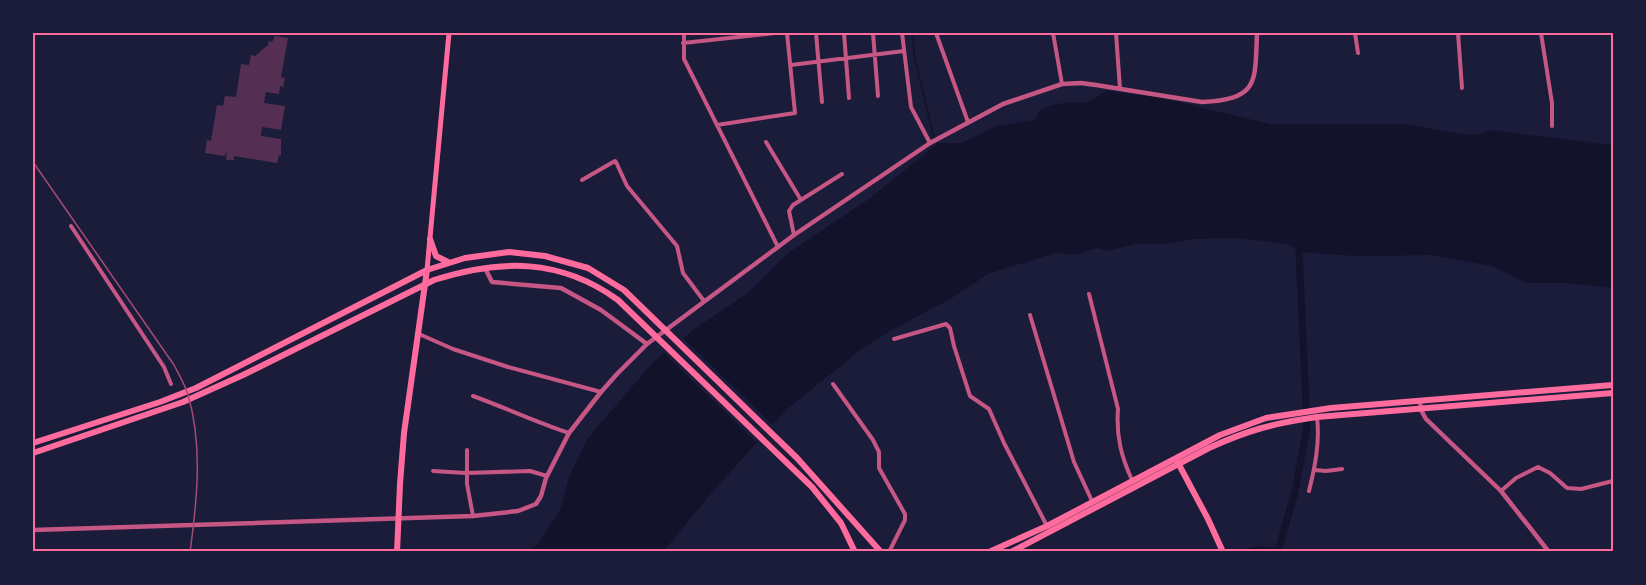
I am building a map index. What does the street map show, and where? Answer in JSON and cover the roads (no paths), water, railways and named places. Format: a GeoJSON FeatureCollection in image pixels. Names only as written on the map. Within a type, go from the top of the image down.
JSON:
{"type":"FeatureCollection","features":[{"type":"Feature","properties":{"kind":"main road"},"geometry":{"type":"LineString","coordinates":[[397,552],[404,433],[427,270],[449,33]]}},
{"type":"Feature","properties":{"kind":"main road"},"geometry":{"type":"LineString","coordinates":[[430,239],[436,256],[448,262]]}},
{"type":"Feature","properties":{"kind":"main road"},"geometry":{"type":"LineString","coordinates":[[33,453],[183,402],[197,392],[427,270],[448,262],[509,252],[546,256],[588,268],[624,290],[797,458],[881,552]]}},
{"type":"Feature","properties":{"kind":"main road"},"geometry":{"type":"LineString","coordinates":[[33,443],[180,395],[197,392],[425,284],[454,274],[485,268],[509,265],[543,267],[582,278],[618,300],[641,321],[831,509],[855,552]]}},
{"type":"Feature","properties":{"kind":"main road"},"geometry":{"type":"LineString","coordinates":[[410,291],[419,294],[423,300]]}},
{"type":"Feature","properties":{"kind":"main road"},"geometry":{"type":"LineString","coordinates":[[1316,415],[1420,402],[1613,386]]}},
{"type":"Feature","properties":{"kind":"main road"},"geometry":{"type":"LineString","coordinates":[[1011,552],[1245,424],[1281,414],[1316,415],[1421,410],[1613,393]]}},
{"type":"Feature","properties":{"kind":"main road"},"geometry":{"type":"LineString","coordinates":[[989,552],[1047,526],[1132,480],[1177,461]]}},
{"type":"Feature","properties":{"kind":"main road"},"geometry":{"type":"LineString","coordinates":[[1177,461],[1222,549]]}},
{"type":"Feature","properties":{"kind":"street"},"geometry":{"type":"LineString","coordinates":[[684,33],[684,59],[778,247]]}},
{"type":"Feature","properties":{"kind":"street"},"geometry":{"type":"LineString","coordinates":[[683,43],[775,33]]}},
{"type":"Feature","properties":{"kind":"street"},"geometry":{"type":"LineString","coordinates":[[717,126],[795,113],[787,33]]}},
{"type":"Feature","properties":{"kind":"street"},"geometry":{"type":"LineString","coordinates":[[816,33],[822,102]]}},
{"type":"Feature","properties":{"kind":"street"},"geometry":{"type":"LineString","coordinates":[[844,33],[849,98]]}},
{"type":"Feature","properties":{"kind":"street"},"geometry":{"type":"LineString","coordinates":[[873,33],[878,96]]}},
{"type":"Feature","properties":{"kind":"street"},"geometry":{"type":"LineString","coordinates":[[902,33],[911,107],[930,143]]}},
{"type":"Feature","properties":{"kind":"street"},"geometry":{"type":"LineString","coordinates":[[936,33],[968,122]]}},
{"type":"Feature","properties":{"kind":"street"},"geometry":{"type":"LineString","coordinates":[[1053,33],[1062,84]]}},
{"type":"Feature","properties":{"kind":"street"},"geometry":{"type":"LineString","coordinates":[[1116,33],[1120,89]]}},
{"type":"Feature","properties":{"kind":"street"},"geometry":{"type":"LineString","coordinates":[[33,530],[473,516],[529,508],[538,502],[569,433],[600,392],[647,344],[794,235],[930,143],[1003,104],[1062,84],[1081,83],[1202,102],[1238,97],[1249,88],[1256,76],[1257,33]]}},
{"type":"Feature","properties":{"kind":"street"},"geometry":{"type":"LineString","coordinates":[[1355,33],[1358,53]]}},
{"type":"Feature","properties":{"kind":"street"},"geometry":{"type":"LineString","coordinates":[[1458,33],[1462,88]]}},
{"type":"Feature","properties":{"kind":"street"},"geometry":{"type":"LineString","coordinates":[[1541,33],[1552,103],[1552,126]]}},
{"type":"Feature","properties":{"kind":"street"},"geometry":{"type":"LineString","coordinates":[[791,65],[846,60],[904,51]]}},
{"type":"Feature","properties":{"kind":"street"},"geometry":{"type":"LineString","coordinates":[[766,142],[801,200]]}},
{"type":"Feature","properties":{"kind":"street"},"geometry":{"type":"LineString","coordinates":[[582,180],[615,161],[627,186],[677,246],[683,273],[704,301]]}},
{"type":"Feature","properties":{"kind":"street"},"geometry":{"type":"LineString","coordinates":[[794,235],[789,211],[793,205],[842,174]]}},
{"type":"Feature","properties":{"kind":"street"},"geometry":{"type":"LineString","coordinates":[[71,226],[164,367],[171,384]]}},
{"type":"Feature","properties":{"kind":"street"},"geometry":{"type":"LineString","coordinates":[[485,268],[492,282],[561,288],[601,310],[647,344]]}},
{"type":"Feature","properties":{"kind":"street"},"geometry":{"type":"LineString","coordinates":[[1089,294],[1118,408],[1116,428],[1123,460],[1132,480]]}},
{"type":"Feature","properties":{"kind":"street"},"geometry":{"type":"LineString","coordinates":[[1030,315],[1074,462],[1092,501]]}},
{"type":"Feature","properties":{"kind":"street"},"geometry":{"type":"LineString","coordinates":[[894,339],[946,324],[950,328],[970,396],[989,409],[1047,526]]}},
{"type":"Feature","properties":{"kind":"street"},"geometry":{"type":"LineString","coordinates":[[418,334],[453,349],[508,367],[600,392]]}},
{"type":"Feature","properties":{"kind":"street"},"geometry":{"type":"LineString","coordinates":[[833,384],[873,440],[879,452],[879,468],[905,514],[889,552]]}},
{"type":"Feature","properties":{"kind":"street"},"geometry":{"type":"LineString","coordinates":[[473,396],[502,406],[540,424],[569,433]]}},
{"type":"Feature","properties":{"kind":"street"},"geometry":{"type":"LineString","coordinates":[[1420,402],[1426,419],[1501,491],[1549,552]]}},
{"type":"Feature","properties":{"kind":"street"},"geometry":{"type":"LineString","coordinates":[[1309,491],[1315,470],[1318,428],[1316,415]]}},
{"type":"Feature","properties":{"kind":"street"},"geometry":{"type":"LineString","coordinates":[[467,450],[466,472],[473,516]]}},
{"type":"Feature","properties":{"kind":"street"},"geometry":{"type":"LineString","coordinates":[[1501,491],[1516,478],[1538,467],[1550,473],[1568,488],[1581,489],[1613,481]]}},
{"type":"Feature","properties":{"kind":"street"},"geometry":{"type":"LineString","coordinates":[[1315,470],[1342,469]]}},
{"type":"Feature","properties":{"kind":"street"},"geometry":{"type":"LineString","coordinates":[[433,471],[530,471],[548,476]]}},
{"type":"Feature","properties":{"kind":"waterway"},"geometry":{"type":"LineString","coordinates":[[913,33],[914,55],[934,138]]}},
{"type":"Feature","properties":{"kind":"waterway"},"geometry":{"type":"LineString","coordinates":[[1248,552],[1278,551],[1295,492],[1307,426],[1299,252]]}},
{"type":"Feature","properties":{"kind":"waterway"},"geometry":{"type":"LineString","coordinates":[[1278,551],[1285,552]]}},
{"type":"Feature","properties":{"kind":"railway"},"geometry":{"type":"LineString","coordinates":[[33,162],[174,365],[185,387],[193,414],[197,453],[195,513],[190,552]]}}]}
